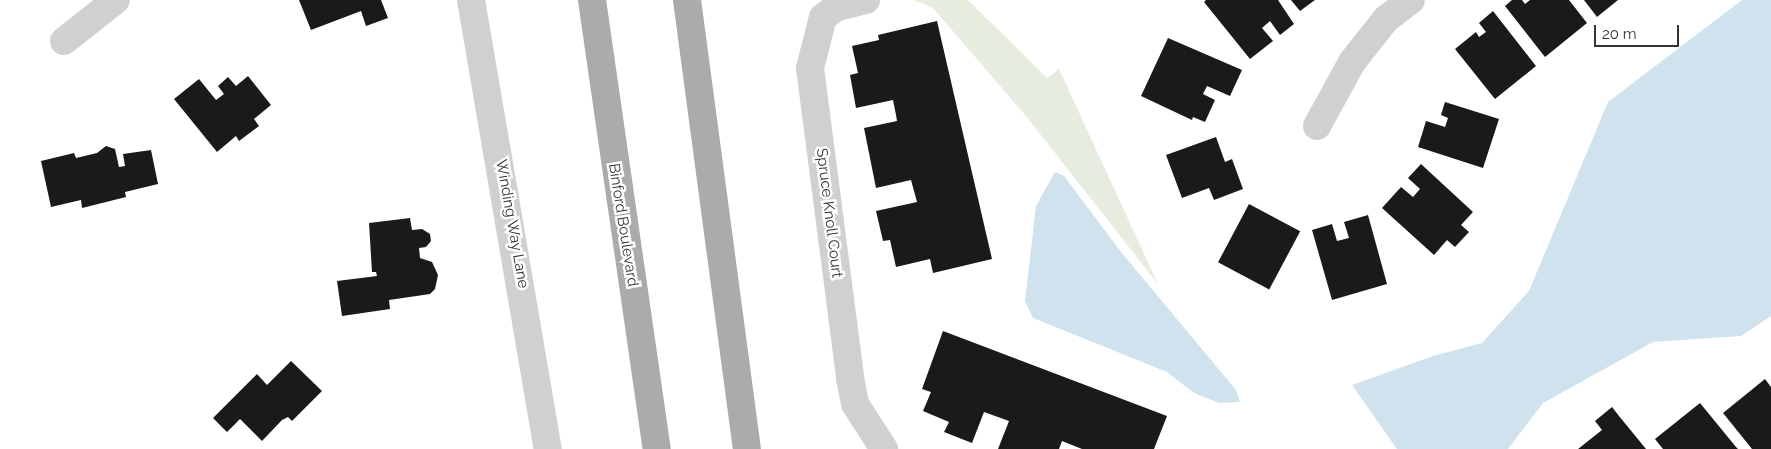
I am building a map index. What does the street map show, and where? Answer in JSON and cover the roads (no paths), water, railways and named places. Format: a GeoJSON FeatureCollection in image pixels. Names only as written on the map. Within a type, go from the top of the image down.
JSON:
{"type":"FeatureCollection","features":[{"type":"Feature","properties":{"kind":"main road","name":"Binford Boulevard"},"geometry":{"type":"LineString","coordinates":[[592,0],[657,449]]}},
{"type":"Feature","properties":{"kind":"main road"},"geometry":{"type":"LineString","coordinates":[[687,0],[747,449]]}},
{"type":"Feature","properties":{"kind":"street"},"geometry":{"type":"LineString","coordinates":[[64,41],[116,0]]}},
{"type":"Feature","properties":{"kind":"street","name":"Winding Way Lane"},"geometry":{"type":"LineString","coordinates":[[471,0],[523,286],[548,449]]}},
{"type":"Feature","properties":{"kind":"street","name":"Spruce Knoll Court"},"geometry":{"type":"LineString","coordinates":[[866,0],[837,7],[823,17],[810,68],[853,396],[870,432],[884,449]]}},
{"type":"Feature","properties":{"kind":"street"},"geometry":{"type":"LineString","coordinates":[[1317,126],[1352,62],[1386,19],[1411,0]]}},
{"type":"Feature","properties":{"kind":"water"},"geometry":{"type":"Polygon","coordinates":[[[1742,0],[1771,0],[1771,316],[1741,336],[1653,342],[1543,403],[1508,449],[1397,449],[1352,385],[1433,356],[1482,343],[1529,291],[1608,102],[1742,0]]]}},
{"type":"Feature","properties":{"kind":"water"},"geometry":{"type":"Polygon","coordinates":[[[1055,172],[1064,176],[1121,252],[1236,390],[1240,402],[1219,403],[1194,393],[1167,372],[1033,318],[1025,301],[1036,206],[1055,172]]]}}]}
